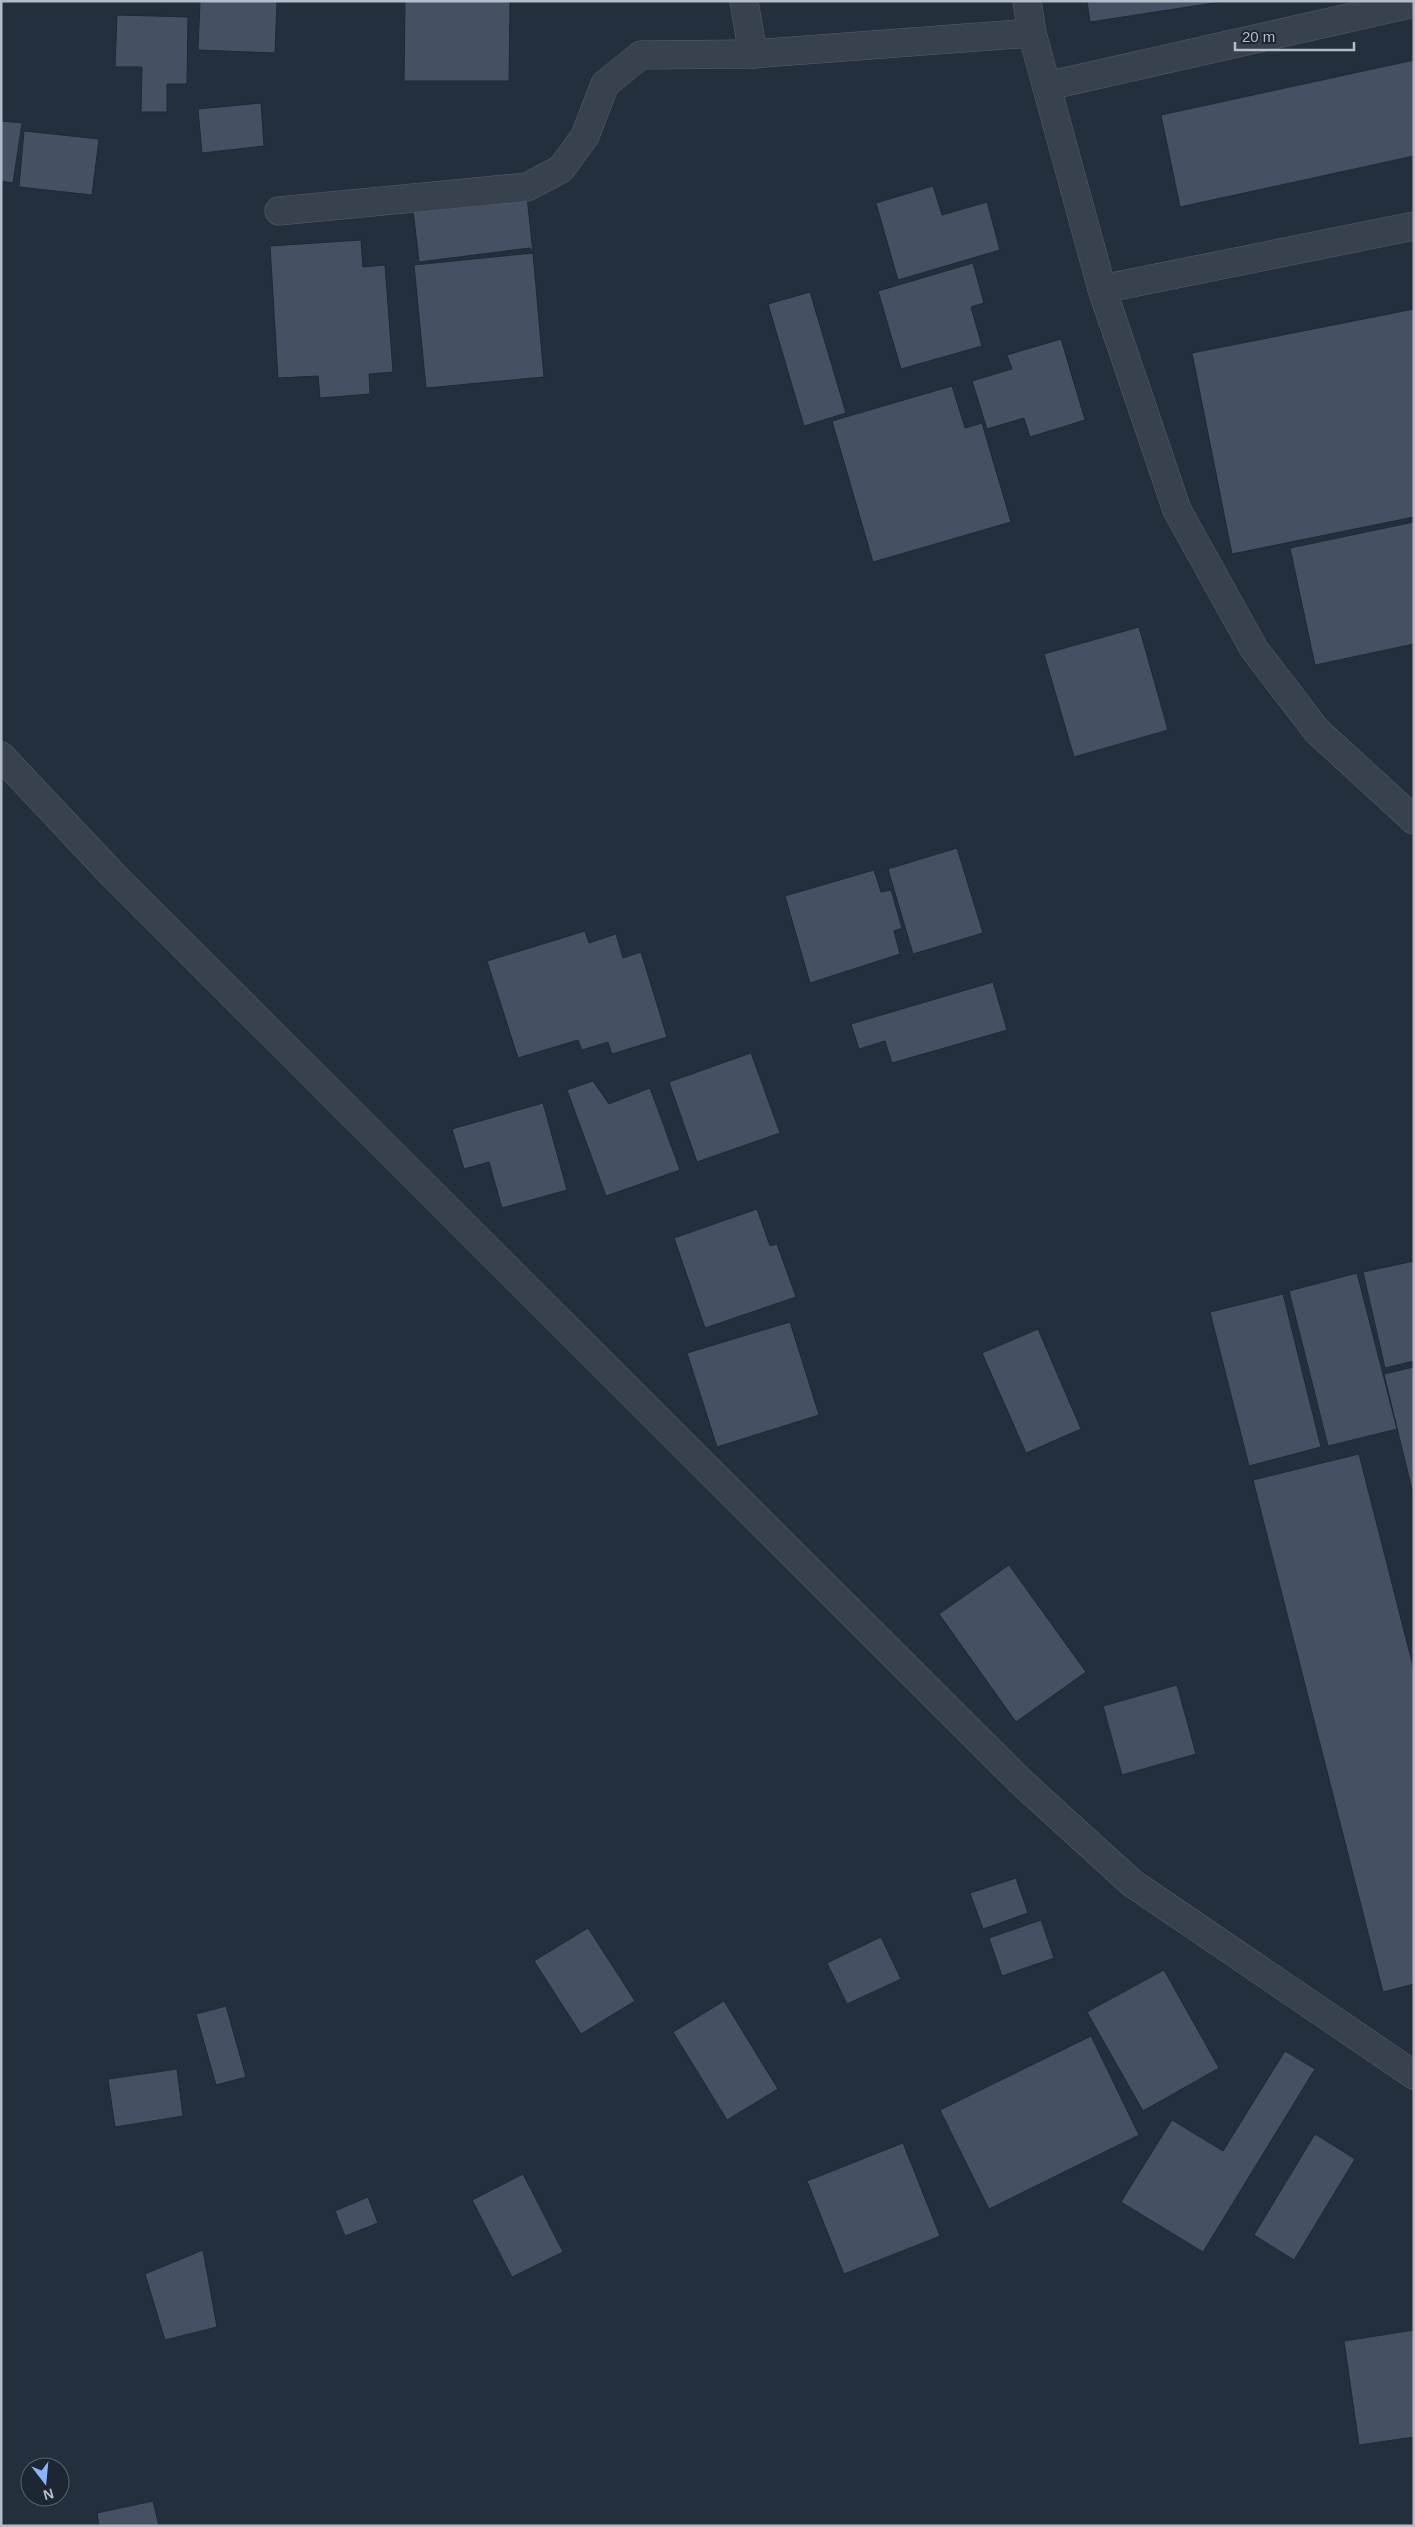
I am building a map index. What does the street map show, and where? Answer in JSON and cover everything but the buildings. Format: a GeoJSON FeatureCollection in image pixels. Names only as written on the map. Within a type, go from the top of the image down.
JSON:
{"type":"FeatureCollection","features":[{"type":"Feature","properties":{"kind":"street"},"geometry":{"type":"LineString","coordinates":[[744,1],[753,54]]}},
{"type":"Feature","properties":{"kind":"street"},"geometry":{"type":"LineString","coordinates":[[1026,1],[1032,33],[1102,289],[1177,510],[1254,649],[1317,730],[1414,820]]}},
{"type":"Feature","properties":{"kind":"street"},"geometry":{"type":"LineString","coordinates":[[1048,86],[1414,4]]}},
{"type":"Feature","properties":{"kind":"street"},"geometry":{"type":"LineString","coordinates":[[279,211],[526,187],[561,169],[585,136],[605,84],[641,55],[753,54],[1032,33]]}},
{"type":"Feature","properties":{"kind":"street"},"geometry":{"type":"LineString","coordinates":[[1102,289],[1414,226]]}},
{"type":"Feature","properties":{"kind":"street"},"geometry":{"type":"LineString","coordinates":[[1,756],[113,875],[1019,1780],[1132,1883],[1414,2075]]}}]}
